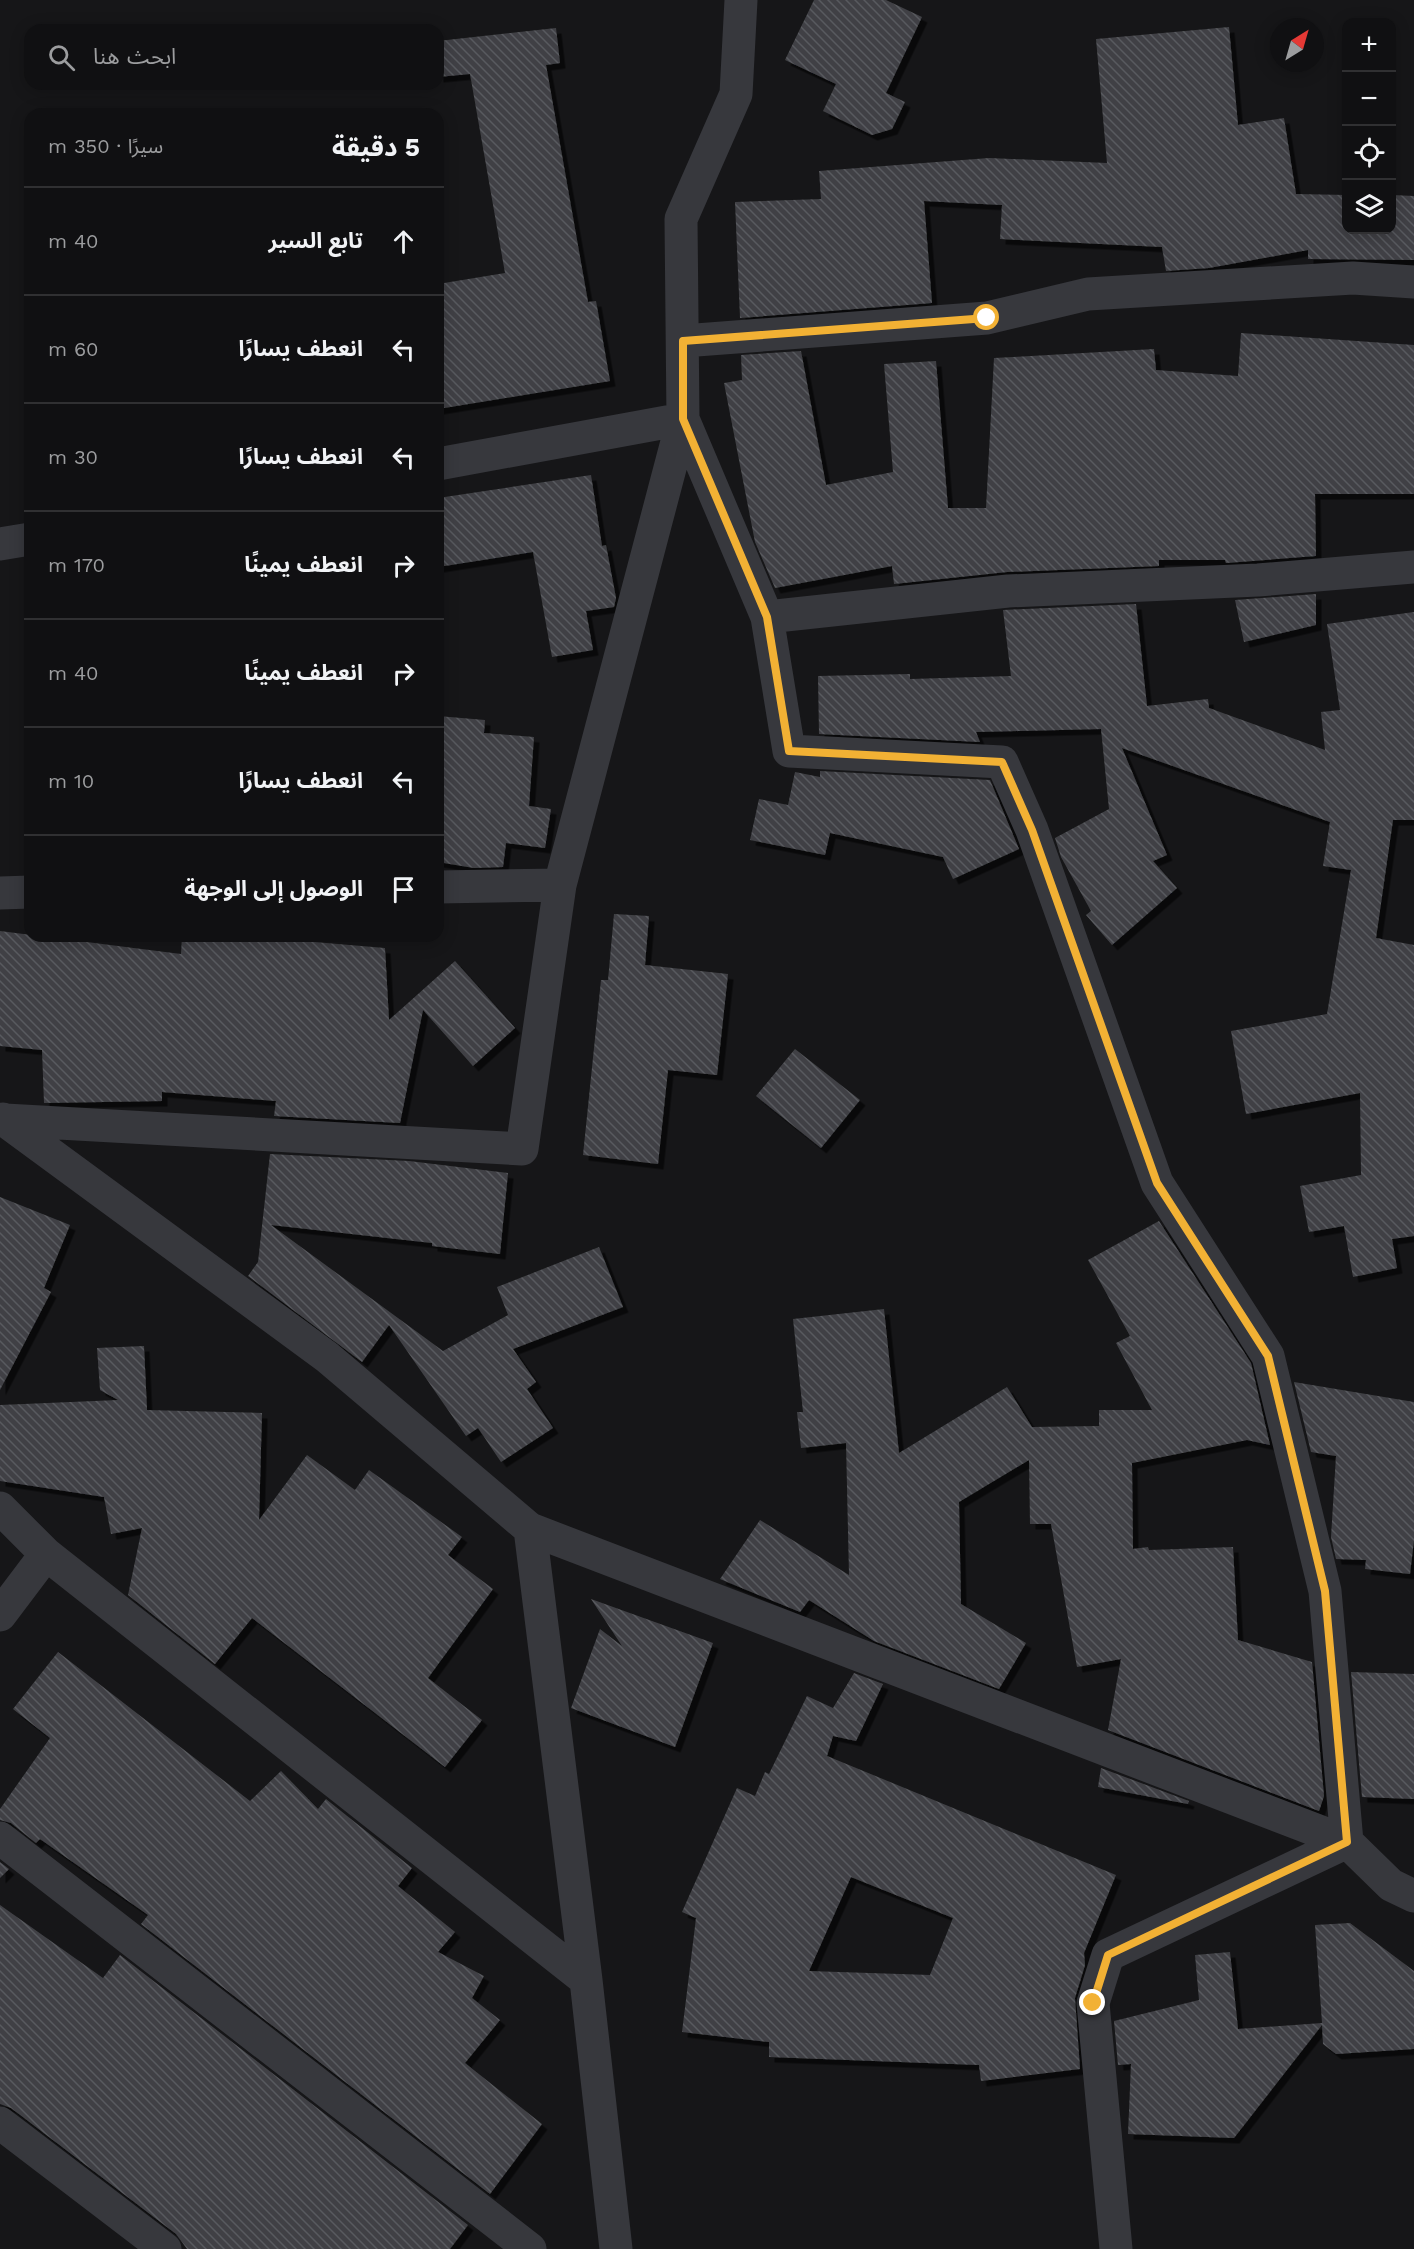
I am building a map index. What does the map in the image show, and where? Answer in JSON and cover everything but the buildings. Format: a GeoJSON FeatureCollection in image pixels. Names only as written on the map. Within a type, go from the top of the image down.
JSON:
{"type":"FeatureCollection","features":[{"type":"Feature","properties":{"kind":"street"},"geometry":{"type":"LineString","coordinates":[[2,1118],[522,1149],[560,885],[683,419],[681,219],[736,94],[741,0]]}},
{"type":"Feature","properties":{"kind":"street"},"geometry":{"type":"LineString","coordinates":[[683,341],[987,318],[1088,294],[1353,278],[1414,282]]}},
{"type":"Feature","properties":{"kind":"street"},"geometry":{"type":"LineString","coordinates":[[444,463],[683,419]]}},
{"type":"Feature","properties":{"kind":"street"},"geometry":{"type":"LineString","coordinates":[[683,419],[767,617],[789,751],[1002,762],[1032,830],[1157,1183],[1268,1356],[1325,1591],[1347,1842]]}},
{"type":"Feature","properties":{"kind":"street"},"geometry":{"type":"LineString","coordinates":[[0,544],[24,539]]}},
{"type":"Feature","properties":{"kind":"street"},"geometry":{"type":"LineString","coordinates":[[767,617],[1008,591],[1258,580],[1414,567]]}},
{"type":"Feature","properties":{"kind":"street"},"geometry":{"type":"LineString","coordinates":[[444,887],[560,885]]}},
{"type":"Feature","properties":{"kind":"street"},"geometry":{"type":"LineString","coordinates":[[0,893],[24,892]]}},
{"type":"Feature","properties":{"kind":"street"},"geometry":{"type":"LineString","coordinates":[[2,1118],[327,1357],[530,1529],[1347,1842],[1391,1885],[1414,1896]]}},
{"type":"Feature","properties":{"kind":"street"},"geometry":{"type":"LineString","coordinates":[[0,1508],[46,1554],[586,1980]]}},
{"type":"Feature","properties":{"kind":"street"},"geometry":{"type":"LineString","coordinates":[[530,1529],[586,1980],[616,2249]]}},
{"type":"Feature","properties":{"kind":"street"},"geometry":{"type":"LineString","coordinates":[[0,1615],[46,1554]]}},
{"type":"Feature","properties":{"kind":"street"},"geometry":{"type":"LineString","coordinates":[[0,1838],[530,2249]]}},
{"type":"Feature","properties":{"kind":"street"},"geometry":{"type":"LineString","coordinates":[[1116,2249],[1093,2003],[1108,1955],[1347,1842]]}},
{"type":"Feature","properties":{"kind":"street"},"geometry":{"type":"LineString","coordinates":[[0,2122],[165,2249]]}},
{"type":"Feature","properties":{"kind":"route"},"geometry":{"type":"LineString","coordinates":[[987,318],[683,341],[683,419],[767,617],[789,751],[1002,762],[1032,830],[1157,1183],[1268,1356],[1325,1591],[1347,1842],[1108,1955],[1093,2003]]}}]}
